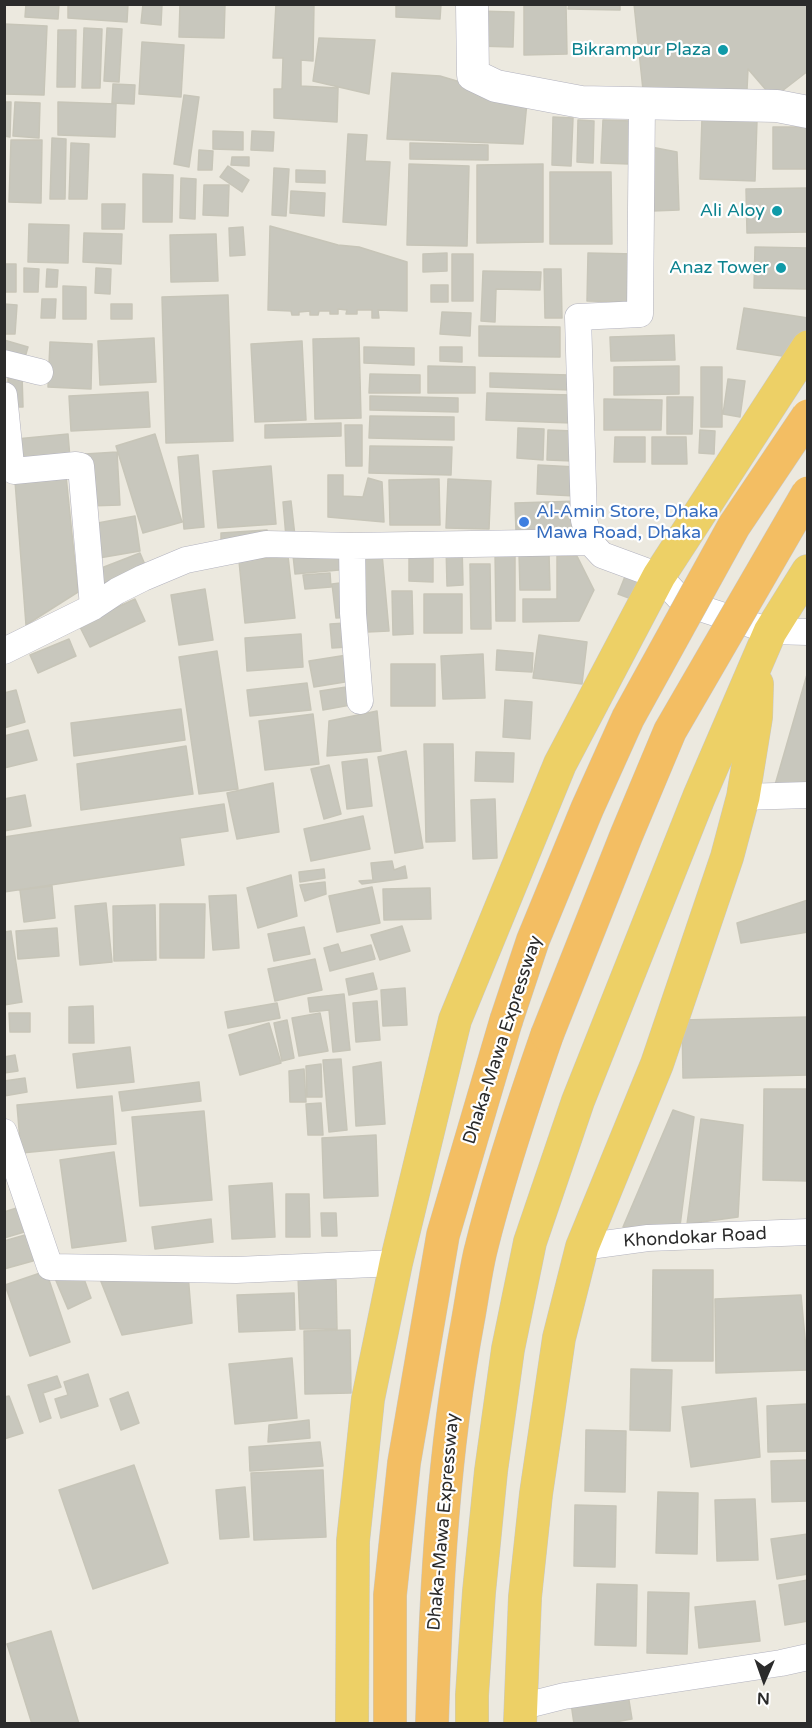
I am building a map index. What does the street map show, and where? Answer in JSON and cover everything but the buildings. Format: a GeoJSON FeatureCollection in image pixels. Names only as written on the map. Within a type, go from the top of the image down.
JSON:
{"type":"FeatureCollection","features":[{"type":"Feature","properties":{"kind":"highway"},"geometry":{"type":"LineString","coordinates":[[352,1724],[353,1541],[369,1399],[396,1263],[454,1020],[560,765],[659,576],[807,347]]}},
{"type":"Feature","properties":{"kind":"highway","name":"Dhaka-Mawa Expressway"},"geometry":{"type":"LineString","coordinates":[[390,1724],[390,1596],[404,1463],[443,1235],[506,1021],[533,940],[587,809],[628,718],[734,526],[807,416]]}},
{"type":"Feature","properties":{"kind":"highway","name":"Dhaka-Mawa Expressway"},"geometry":{"type":"LineString","coordinates":[[432,1724],[434,1632],[442,1499],[456,1380],[480,1254],[520,1110],[547,1035],[670,731],[807,494]]}},
{"type":"Feature","properties":{"kind":"highway"},"geometry":{"type":"LineString","coordinates":[[472,1724],[479,1592],[491,1471],[508,1349],[530,1242],[578,1101],[699,797],[765,644],[807,571]]}},
{"type":"Feature","properties":{"kind":"highway"},"geometry":{"type":"LineString","coordinates":[[520,1715],[525,1598],[536,1494],[559,1338],[582,1247],[657,1064],[727,857],[743,797],[765,644]]}},
{"type":"Feature","properties":{"kind":"street"},"geometry":{"type":"LineString","coordinates":[[472,4],[473,75],[496,86],[580,102],[777,106],[807,112]]}},
{"type":"Feature","properties":{"kind":"street"},"geometry":{"type":"LineString","coordinates":[[642,103],[640,314],[578,317],[584,520],[590,542],[602,555],[659,576],[684,603],[765,644],[807,632]]}},
{"type":"Feature","properties":{"kind":"street"},"geometry":{"type":"LineString","coordinates":[[4,363],[40,372]]}},
{"type":"Feature","properties":{"kind":"street"},"geometry":{"type":"LineString","coordinates":[[4,395],[11,465],[14,471],[81,466],[93,607]]}},
{"type":"Feature","properties":{"kind":"street"},"geometry":{"type":"LineString","coordinates":[[4,651],[93,607],[143,578],[186,560],[266,543],[352,546],[590,542]]}},
{"type":"Feature","properties":{"kind":"street"},"geometry":{"type":"LineString","coordinates":[[352,546],[352,613],[360,701]]}},
{"type":"Feature","properties":{"kind":"street"},"geometry":{"type":"LineString","coordinates":[[743,797],[807,795]]}},
{"type":"Feature","properties":{"kind":"street"},"geometry":{"type":"LineString","coordinates":[[4,1132],[50,1267],[236,1270],[396,1263]]}},
{"type":"Feature","properties":{"kind":"street","name":"Khondokar Road"},"geometry":{"type":"LineString","coordinates":[[582,1247],[648,1238],[807,1232]]}},
{"type":"Feature","properties":{"kind":"street"},"geometry":{"type":"LineString","coordinates":[[520,1715],[564,1696],[781,1663],[807,1657]]}},
{"type":"Feature","properties":{"kind":"place","name":"Bikrampur Plaza"},"geometry":{"type":"Point","coordinates":[723,50]}},
{"type":"Feature","properties":{"kind":"place","name":"Ali Aloy"},"geometry":{"type":"Point","coordinates":[777,211]}},
{"type":"Feature","properties":{"kind":"place","name":"Anaz Tower"},"geometry":{"type":"Point","coordinates":[781,268]}},
{"type":"Feature","properties":{"kind":"place","name":"Al-Amin Store, Dhaka Mawa Road, Dhaka"},"geometry":{"type":"Point","coordinates":[524,522]}}]}
